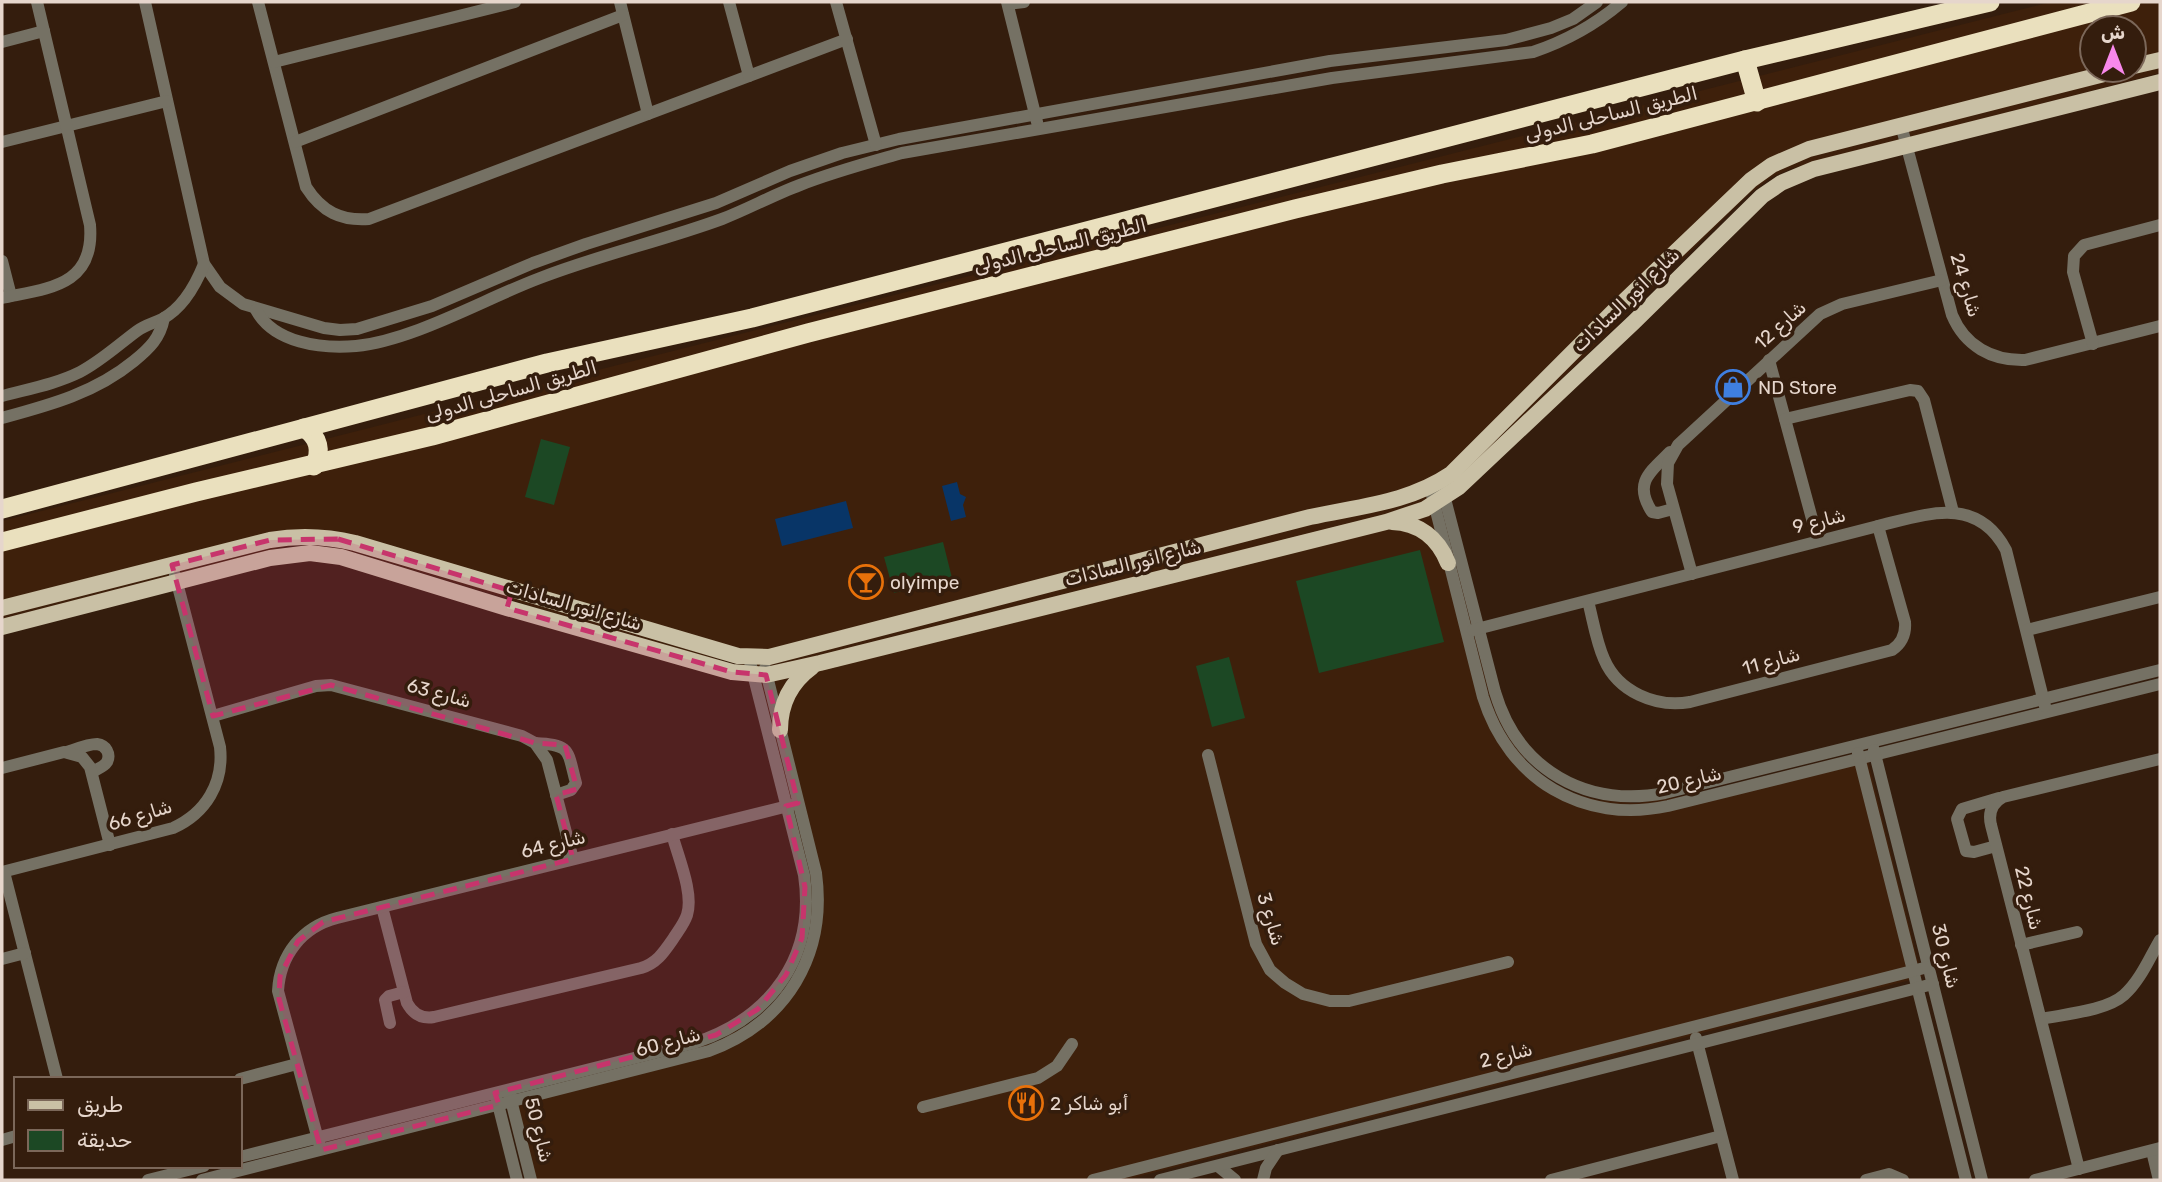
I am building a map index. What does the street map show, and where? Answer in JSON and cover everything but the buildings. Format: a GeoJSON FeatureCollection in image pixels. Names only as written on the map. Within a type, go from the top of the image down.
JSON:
{"type":"FeatureCollection","features":[{"type":"Feature","properties":{"kind":"highway","name":"الطريق الساحلى الدولى"},"geometry":{"type":"LineString","coordinates":[[2,509],[547,363],[701,330],[934,272],[1745,60],[1990,2]]}},
{"type":"Feature","properties":{"kind":"highway","name":"الطريق الساحلى الدولى"},"geometry":{"type":"LineString","coordinates":[[2,542],[185,495],[335,461],[808,333],[1295,209],[1442,174],[1592,144],[1757,102],[2042,23],[2131,2]]}},
{"type":"Feature","properties":{"kind":"highway"},"geometry":{"type":"LineString","coordinates":[[1745,60],[1757,102]]}},
{"type":"Feature","properties":{"kind":"highway"},"geometry":{"type":"LineString","coordinates":[[327,422],[325,440],[335,461]]}},
{"type":"Feature","properties":{"kind":"highway"},"geometry":{"type":"LineString","coordinates":[[304,428],[314,436],[319,447],[314,466]]}},
{"type":"Feature","properties":{"kind":"main road"},"geometry":{"type":"LineString","coordinates":[[2148,63],[2158,83]]}},
{"type":"Feature","properties":{"kind":"main road","name":"شارع انور السادات"},"geometry":{"type":"LineString","coordinates":[[2,608],[270,540],[321,537],[355,543],[512,591],[756,658],[776,656],[1310,517],[1394,501],[1435,484],[1462,464],[1618,307],[1751,180],[1772,165],[1809,149],[2078,81]]}},
{"type":"Feature","properties":{"kind":"main road","name":"شارع انور السادات"},"geometry":{"type":"LineString","coordinates":[[2,627],[270,558],[291,554],[318,554],[354,561],[506,608],[725,670],[760,675],[820,663],[1386,522],[1439,502],[1466,481],[1754,204],[1781,183],[1814,169],[2158,83]]}},
{"type":"Feature","properties":{"kind":"main road"},"geometry":{"type":"LineString","coordinates":[[1618,307],[1634,322]]}},
{"type":"Feature","properties":{"kind":"main road"},"geometry":{"type":"LineString","coordinates":[[1386,522],[1404,523],[1420,529],[1440,547],[1448,563]]}},
{"type":"Feature","properties":{"kind":"main road"},"geometry":{"type":"LineString","coordinates":[[506,608],[512,591]]}},
{"type":"Feature","properties":{"kind":"main road"},"geometry":{"type":"LineString","coordinates":[[780,730],[783,703],[792,686],[804,672],[820,663]]}},
{"type":"Feature","properties":{"kind":"street"},"geometry":{"type":"LineString","coordinates":[[2,261],[6,297],[57,286],[74,276],[86,262],[92,244],[90,225],[37,2]]}},
{"type":"Feature","properties":{"kind":"street"},"geometry":{"type":"LineString","coordinates":[[145,2],[204,264],[211,276],[231,297],[257,310],[332,329],[357,329],[432,306],[544,259],[716,203],[816,162],[876,145],[1330,61],[1529,36],[1573,19],[1597,2]]}},
{"type":"Feature","properties":{"kind":"street"},"geometry":{"type":"LineString","coordinates":[[258,2],[306,187],[314,200],[326,210],[339,217],[354,220],[369,219],[847,39]]}},
{"type":"Feature","properties":{"kind":"street"},"geometry":{"type":"LineString","coordinates":[[274,62],[514,2]]}},
{"type":"Feature","properties":{"kind":"street"},"geometry":{"type":"LineString","coordinates":[[620,2],[648,114]]}},
{"type":"Feature","properties":{"kind":"street"},"geometry":{"type":"LineString","coordinates":[[729,2],[749,76]]}},
{"type":"Feature","properties":{"kind":"street"},"geometry":{"type":"LineString","coordinates":[[836,2],[876,145]]}},
{"type":"Feature","properties":{"kind":"street"},"geometry":{"type":"LineString","coordinates":[[1024,2],[1007,3],[1039,130]]}},
{"type":"Feature","properties":{"kind":"street"},"geometry":{"type":"LineString","coordinates":[[257,310],[268,326],[288,337],[322,346],[359,346],[438,321],[539,278],[722,219],[848,167],[902,153],[1332,78],[1533,52],[1557,44],[1579,32],[1603,18],[1622,2]]}},
{"type":"Feature","properties":{"kind":"street"},"geometry":{"type":"LineString","coordinates":[[295,142],[623,15]]}},
{"type":"Feature","properties":{"kind":"street"},"geometry":{"type":"LineString","coordinates":[[2,41],[44,31]]}},
{"type":"Feature","properties":{"kind":"street"},"geometry":{"type":"LineString","coordinates":[[2,142],[167,101]]}},
{"type":"Feature","properties":{"kind":"street","name":"شارع 24"},"geometry":{"type":"LineString","coordinates":[[1901,125],[1952,315],[1958,329],[1968,341],[1988,354],[2010,360],[2025,360],[2160,326]]}},
{"type":"Feature","properties":{"kind":"street"},"geometry":{"type":"LineString","coordinates":[[2092,344],[2073,272],[2074,256],[2084,245],[2160,225]]}},
{"type":"Feature","properties":{"kind":"street"},"geometry":{"type":"LineString","coordinates":[[2,396],[79,373],[112,352],[139,329],[164,318],[184,299],[204,264]]}},
{"type":"Feature","properties":{"kind":"street","name":"شارع 12"},"geometry":{"type":"LineString","coordinates":[[1692,574],[1667,484],[1667,470],[1678,445],[1827,309],[1942,280]]}},
{"type":"Feature","properties":{"kind":"street"},"geometry":{"type":"LineString","coordinates":[[2,418],[56,404],[89,391],[119,373],[155,342],[162,331],[164,318]]}},
{"type":"Feature","properties":{"kind":"street"},"geometry":{"type":"LineString","coordinates":[[1769,360],[1818,541]]}},
{"type":"Feature","properties":{"kind":"street"},"geometry":{"type":"LineString","coordinates":[[1785,419],[1910,390],[1918,391],[1924,400],[1953,512]]}},
{"type":"Feature","properties":{"kind":"street"},"geometry":{"type":"LineString","coordinates":[[1673,509],[1652,512],[1643,491],[1643,484],[1647,474],[1678,445]]}},
{"type":"Feature","properties":{"kind":"street","name":"شارع 20"},"geometry":{"type":"LineString","coordinates":[[1435,484],[1472,630],[1488,711],[1507,748],[1524,768],[1543,783],[1584,803],[1619,810],[1656,808],[1860,760],[2160,684]]}},
{"type":"Feature","properties":{"kind":"street","name":"شارع 20"},"geometry":{"type":"LineString","coordinates":[[1439,502],[1448,563],[1499,706],[1517,740],[1547,770],[1564,781],[1589,791],[1614,796],[1653,795],[2160,670]]}},
{"type":"Feature","properties":{"kind":"street","name":"شارع 9"},"geometry":{"type":"LineString","coordinates":[[1472,630],[1934,512],[1953,512],[1978,520],[1992,530],[2002,543],[2009,558],[2047,713]]}},
{"type":"Feature","properties":{"kind":"street","name":"شارع 11"},"geometry":{"type":"LineString","coordinates":[[1588,601],[1604,658],[1619,680],[1633,691],[1667,703],[1690,702],[1892,650],[1899,645],[1905,632],[1905,622],[1878,526]]}},
{"type":"Feature","properties":{"kind":"street","name":"شارع 66"},"geometry":{"type":"LineString","coordinates":[[3,872],[173,828],[192,818],[207,802],[218,780],[220,747],[172,565]]}},
{"type":"Feature","properties":{"kind":"street"},"geometry":{"type":"LineString","coordinates":[[2027,630],[2160,597]]}},
{"type":"Feature","properties":{"kind":"street","name":"شارع 60"},"geometry":{"type":"LineString","coordinates":[[242,1168],[319,1144],[503,1097],[709,1051],[744,1035],[773,1012],[802,971],[812,948],[819,898],[816,873],[792,805],[756,658]]}},
{"type":"Feature","properties":{"kind":"street","name":"شارع 60"},"geometry":{"type":"LineString","coordinates":[[760,675],[780,730],[792,805]]}},
{"type":"Feature","properties":{"kind":"street","name":"شارع 63"},"geometry":{"type":"LineString","coordinates":[[213,716],[316,686],[331,685],[515,733],[535,743],[558,744],[567,753],[575,786],[556,795]]}},
{"type":"Feature","properties":{"kind":"street","name":"شارع 30"},"geometry":{"type":"LineString","coordinates":[[1872,742],[1982,1180]]}},
{"type":"Feature","properties":{"kind":"street"},"geometry":{"type":"LineString","coordinates":[[535,743],[547,760],[573,859]]}},
{"type":"Feature","properties":{"kind":"street"},"geometry":{"type":"LineString","coordinates":[[2,768],[97,744],[104,747],[108,754],[107,761],[92,772]]}},
{"type":"Feature","properties":{"kind":"street","name":"شارع 30"},"geometry":{"type":"LineString","coordinates":[[1856,746],[1966,1180]]}},
{"type":"Feature","properties":{"kind":"street"},"geometry":{"type":"LineString","coordinates":[[64,752],[82,757],[88,763],[110,845]]}},
{"type":"Feature","properties":{"kind":"street","name":"شارع 3"},"geometry":{"type":"LineString","coordinates":[[1208,755],[1256,944],[1270,970],[1290,987],[1320,1000],[1349,1001],[1508,962]]}},
{"type":"Feature","properties":{"kind":"street"},"geometry":{"type":"LineString","coordinates":[[1996,846],[1974,852],[1966,851],[1957,816],[1962,809],[2160,759]]}},
{"type":"Feature","properties":{"kind":"street","name":"شارع 22"},"geometry":{"type":"LineString","coordinates":[[2003,797],[1994,803],[1990,816],[1996,846],[2079,1169]]}},
{"type":"Feature","properties":{"kind":"street","name":"شارع 64"},"geometry":{"type":"LineString","coordinates":[[297,1064],[279,999],[279,983],[282,968],[292,947],[317,925],[792,805]]}},
{"type":"Feature","properties":{"kind":"street"},"geometry":{"type":"LineString","coordinates":[[382,907],[407,1003],[413,1012],[428,1018],[641,968],[653,963],[663,954],[684,922],[689,908],[688,893],[673,834]]}},
{"type":"Feature","properties":{"kind":"street"},"geometry":{"type":"LineString","coordinates":[[3,872],[56,1077]]}},
{"type":"Feature","properties":{"kind":"street"},"geometry":{"type":"LineString","coordinates":[[2021,945],[2077,932]]}},
{"type":"Feature","properties":{"kind":"street"},"geometry":{"type":"LineString","coordinates":[[2041,1019],[2103,1006],[2119,999],[2133,985],[2160,940]]}},
{"type":"Feature","properties":{"kind":"street"},"geometry":{"type":"LineString","coordinates":[[2,959],[24,953]]}},
{"type":"Feature","properties":{"kind":"street","name":"شارع 2"},"geometry":{"type":"LineString","coordinates":[[1093,1180],[1928,967]]}},
{"type":"Feature","properties":{"kind":"street","name":"شارع 2"},"geometry":{"type":"LineString","coordinates":[[1160,1180],[1933,984]]}},
{"type":"Feature","properties":{"kind":"street"},"geometry":{"type":"LineString","coordinates":[[390,1023],[385,1000],[389,996],[404,992]]}},
{"type":"Feature","properties":{"kind":"street"},"geometry":{"type":"LineString","coordinates":[[1693,1027],[1733,1180]]}},
{"type":"Feature","properties":{"kind":"street"},"geometry":{"type":"LineString","coordinates":[[923,1107],[1038,1078],[1058,1066],[1072,1044]]}},
{"type":"Feature","properties":{"kind":"street"},"geometry":{"type":"LineString","coordinates":[[242,1078],[297,1064],[319,1144]]}},
{"type":"Feature","properties":{"kind":"street","name":"شارع 50"},"geometry":{"type":"LineString","coordinates":[[503,1097],[517,1180]]}},
{"type":"Feature","properties":{"kind":"street","name":"شارع 50"},"geometry":{"type":"LineString","coordinates":[[503,1097],[531,1180]]}},
{"type":"Feature","properties":{"kind":"street"},"geometry":{"type":"LineString","coordinates":[[1414,1098],[1419,1115]]}},
{"type":"Feature","properties":{"kind":"street"},"geometry":{"type":"LineString","coordinates":[[1551,1180],[1570,1178],[1721,1136]]}},
{"type":"Feature","properties":{"kind":"street","name":"شارع 60"},"geometry":{"type":"LineString","coordinates":[[242,1157],[319,1144]]}},
{"type":"Feature","properties":{"kind":"street"},"geometry":{"type":"LineString","coordinates":[[2035,1180],[2156,1149],[2159,1180]]}},
{"type":"Feature","properties":{"kind":"street"},"geometry":{"type":"LineString","coordinates":[[1262,1180],[1266,1168],[1279,1150]]}},
{"type":"Feature","properties":{"kind":"street"},"geometry":{"type":"LineString","coordinates":[[1218,1166],[1235,1180]]}},
{"type":"Feature","properties":{"kind":"street"},"geometry":{"type":"LineString","coordinates":[[148,1180],[196,1168]]}},
{"type":"Feature","properties":{"kind":"street","name":"شارع 60"},"geometry":{"type":"LineString","coordinates":[[202,1180],[241,1168]]}},
{"type":"Feature","properties":{"kind":"street"},"geometry":{"type":"LineString","coordinates":[[1866,1180],[1889,1174],[1903,1180]]}},
{"type":"Feature","properties":{"kind":"highlighted area"},"geometry":{"type":"Polygon","coordinates":[[[338,539],[512,591],[507,608],[732,672],[766,675],[798,803],[786,806],[805,887],[802,938],[786,975],[758,1009],[716,1035],[495,1093],[499,1105],[321,1150],[279,999],[280,976],[298,941],[323,922],[573,859],[556,795],[577,789],[565,745],[535,743],[331,685],[213,716],[172,565],[270,540],[338,539]]]}},
{"type":"Feature","properties":{"kind":"shaded area"},"geometry":{"type":"Polygon","coordinates":[[[2051,2],[2160,2],[2160,73],[2148,76],[2148,14],[2078,14],[2078,84],[2118,84],[1793,168],[1772,177],[1749,194],[1459,480],[1439,494],[1492,702],[1505,732],[1530,765],[1550,781],[1574,793],[1598,800],[1636,803],[1690,795],[1866,752],[1922,977],[1125,1180],[525,1180],[504,1098],[716,1042],[753,1021],[772,1004],[794,975],[810,929],[758,668],[683,652],[322,544],[279,548],[2,619],[2,521],[2051,2]]]}},
{"type":"Feature","properties":{"kind":"green space"},"geometry":{"type":"Polygon","coordinates":[[[541,439],[570,447],[554,505],[525,497],[541,439]]]}},
{"type":"Feature","properties":{"kind":"green space"},"geometry":{"type":"Polygon","coordinates":[[[943,542],[952,578],[894,593],[884,557],[943,542]]]}},
{"type":"Feature","properties":{"kind":"green space"},"geometry":{"type":"Polygon","coordinates":[[[1420,550],[1444,642],[1319,673],[1296,581],[1420,550]]]}},
{"type":"Feature","properties":{"kind":"green space"},"geometry":{"type":"Polygon","coordinates":[[[1229,657],[1245,718],[1212,727],[1196,666],[1229,657]]]}},
{"type":"Feature","properties":{"kind":"water"},"geometry":{"type":"Polygon","coordinates":[[[957,482],[960,494],[966,497],[963,505],[966,517],[951,521],[942,486],[957,482]]]}},
{"type":"Feature","properties":{"kind":"water"},"geometry":{"type":"Polygon","coordinates":[[[846,501],[853,528],[782,546],[775,519],[846,501]]]}},
{"type":"Feature","properties":{"kind":"place","name":"ND Store"},"geometry":{"type":"Point","coordinates":[1733,387]}},
{"type":"Feature","properties":{"kind":"place","name":"olyimpe"},"geometry":{"type":"Point","coordinates":[866,582]}},
{"type":"Feature","properties":{"kind":"place","name":"أبو شاكر 2"},"geometry":{"type":"Point","coordinates":[1026,1103]}}]}
